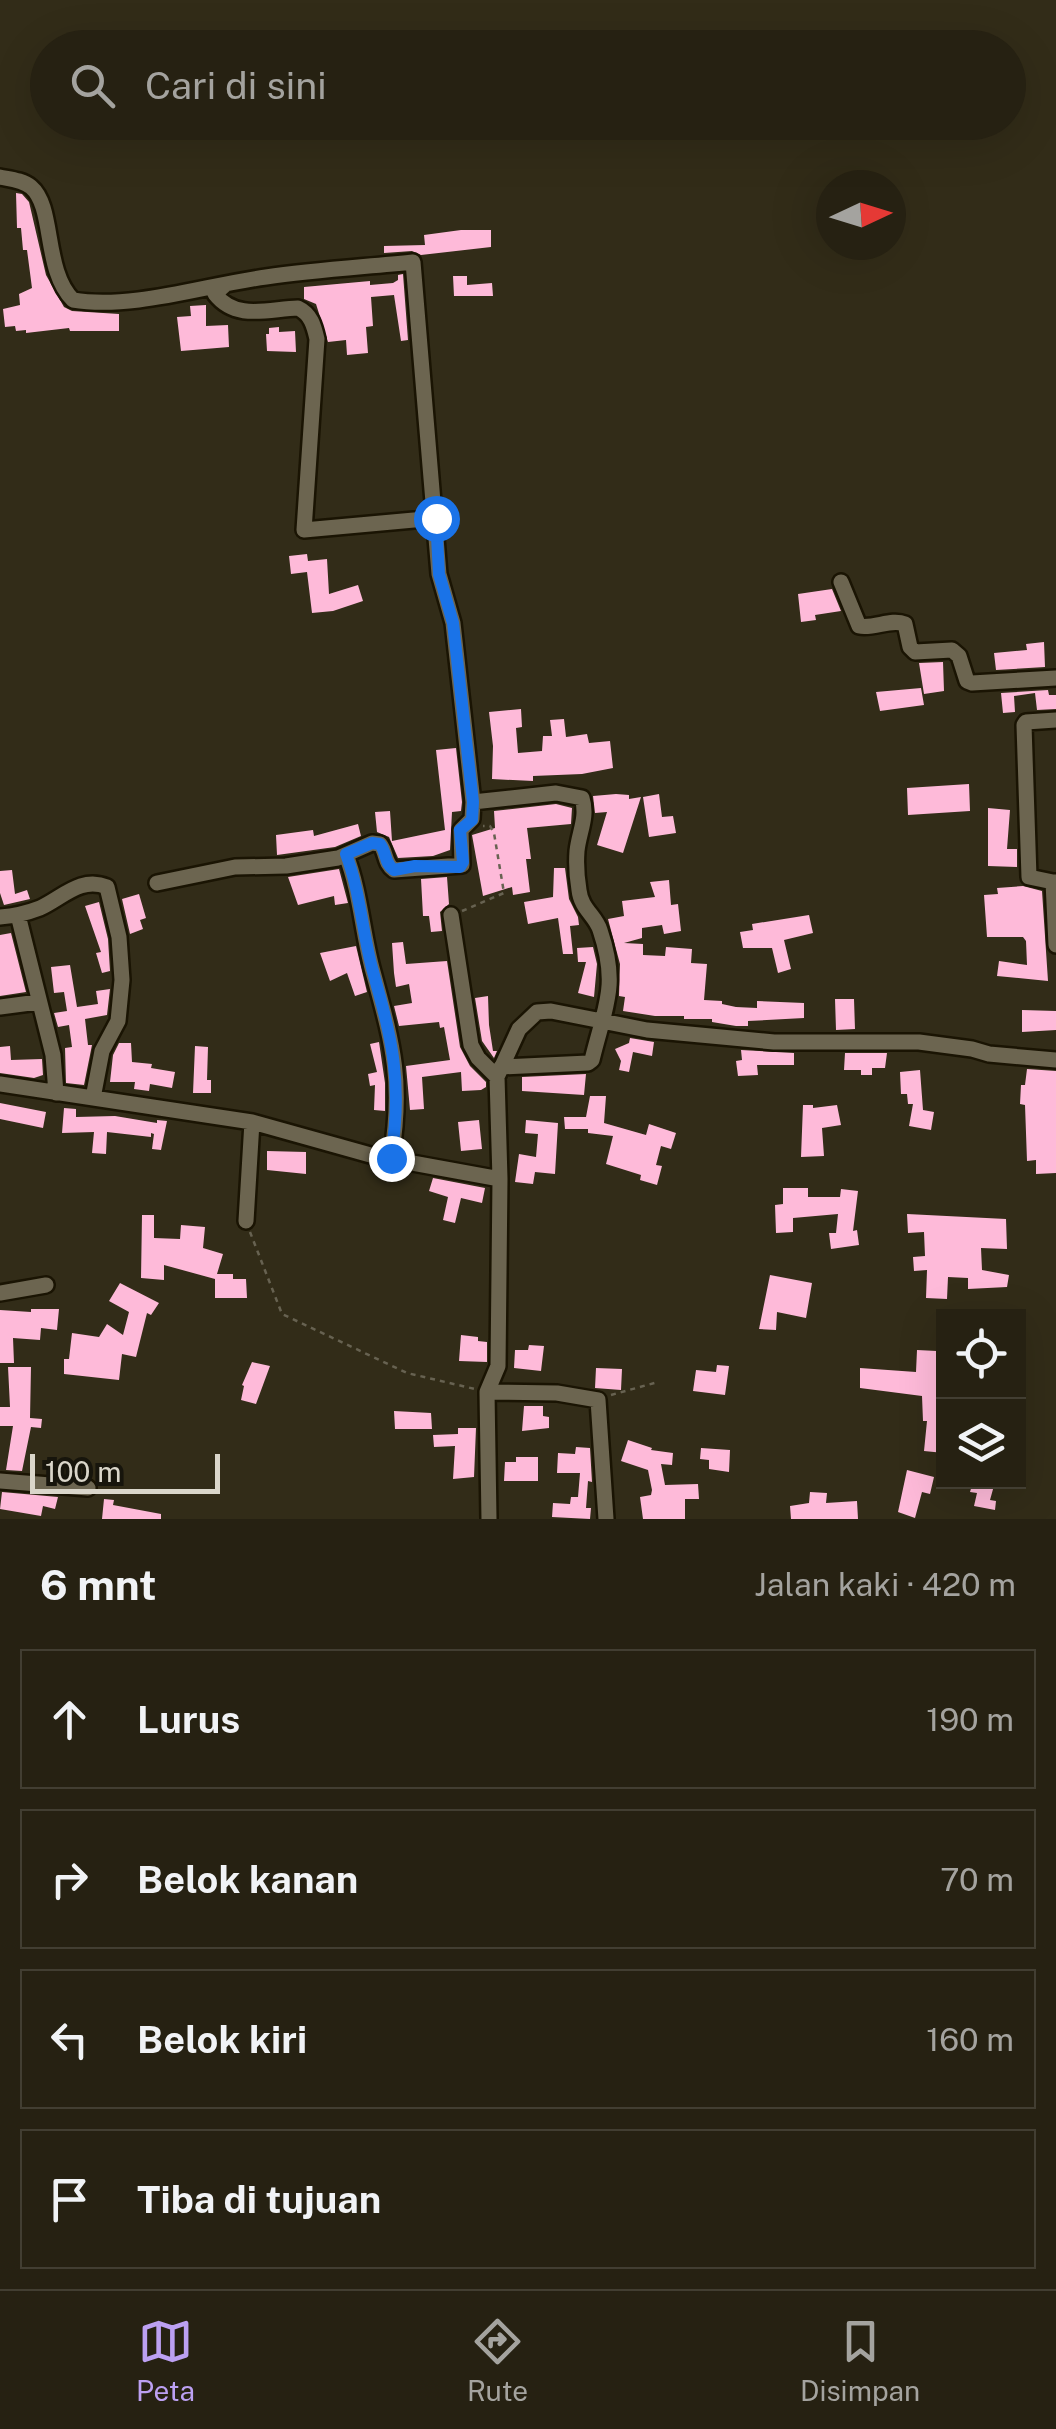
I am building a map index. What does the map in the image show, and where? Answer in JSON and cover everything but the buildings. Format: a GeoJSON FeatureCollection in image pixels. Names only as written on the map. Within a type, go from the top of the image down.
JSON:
{"type":"FeatureCollection","features":[{"type":"Feature","properties":{"kind":"street"},"geometry":{"type":"LineString","coordinates":[[0,176],[29,185],[42,202],[56,276],[72,300],[92,303],[413,262],[439,574],[453,623],[473,802],[472,820],[460,830],[463,862],[460,867],[415,866],[394,870],[387,865],[380,844],[372,843],[346,854],[286,866],[235,867],[157,883]]}},
{"type":"Feature","properties":{"kind":"street"},"geometry":{"type":"LineString","coordinates":[[226,284],[215,294],[230,308],[246,312],[298,308],[314,324],[304,530],[436,518]]}},
{"type":"Feature","properties":{"kind":"street"},"geometry":{"type":"LineString","coordinates":[[841,582],[860,626],[905,624],[910,647],[915,652],[952,650],[959,656],[967,681],[1056,678]]}},
{"type":"Feature","properties":{"kind":"street"},"geometry":{"type":"LineString","coordinates":[[1056,720],[1024,725],[1029,877],[1054,882],[1056,945]]}},
{"type":"Feature","properties":{"kind":"street"},"geometry":{"type":"LineString","coordinates":[[451,915],[462,999],[471,1045],[478,1058],[499,1072],[588,1064],[612,982],[597,922],[582,905],[579,892],[577,850],[584,825],[582,798],[556,793],[473,802]]}},
{"type":"Feature","properties":{"kind":"street"},"geometry":{"type":"LineString","coordinates":[[346,854],[395,1056],[398,1119],[391,1158]]}},
{"type":"Feature","properties":{"kind":"street"},"geometry":{"type":"LineString","coordinates":[[0,917],[18,916],[42,907],[73,887],[96,883],[107,887],[119,937],[122,980],[118,1021],[102,1050],[93,1098]]}},
{"type":"Feature","properties":{"kind":"street"},"geometry":{"type":"LineString","coordinates":[[18,916],[53,1055],[56,1092]]}},
{"type":"Feature","properties":{"kind":"street"},"geometry":{"type":"LineString","coordinates":[[0,1006],[38,1002]]}},
{"type":"Feature","properties":{"kind":"street"},"geometry":{"type":"LineString","coordinates":[[488,1519],[487,1392],[498,1366],[499,1072],[519,1029],[536,1012],[647,1030],[774,1042],[919,1042],[1056,1060]]}},
{"type":"Feature","properties":{"kind":"street"},"geometry":{"type":"LineString","coordinates":[[0,1084],[252,1122],[391,1158],[500,1179]]}},
{"type":"Feature","properties":{"kind":"street"},"geometry":{"type":"LineString","coordinates":[[246,1221],[252,1122]]}},
{"type":"Feature","properties":{"kind":"street"},"geometry":{"type":"LineString","coordinates":[[0,1293],[46,1286]]}},
{"type":"Feature","properties":{"kind":"street"},"geometry":{"type":"LineString","coordinates":[[487,1392],[557,1392],[594,1398],[599,1404],[606,1519]]}},
{"type":"Feature","properties":{"kind":"street"},"geometry":{"type":"LineString","coordinates":[[0,1481],[88,1488]]}},
{"type":"Feature","properties":{"kind":"path"},"geometry":{"type":"LineString","coordinates":[[451,915],[501,896],[505,888],[492,829],[487,826],[460,830]]}},
{"type":"Feature","properties":{"kind":"path"},"geometry":{"type":"LineString","coordinates":[[246,1221],[282,1314],[407,1373],[487,1392]]}},
{"type":"Feature","properties":{"kind":"path"},"geometry":{"type":"LineString","coordinates":[[594,1398],[658,1382]]}},
{"type":"Feature","properties":{"kind":"route"},"geometry":{"type":"LineString","coordinates":[[391,1158],[398,1119],[397,1068],[346,854],[372,843],[380,844],[387,865],[403,871],[415,866],[460,867],[463,862],[460,830],[474,814],[453,623],[439,574],[436,518]]}}]}
